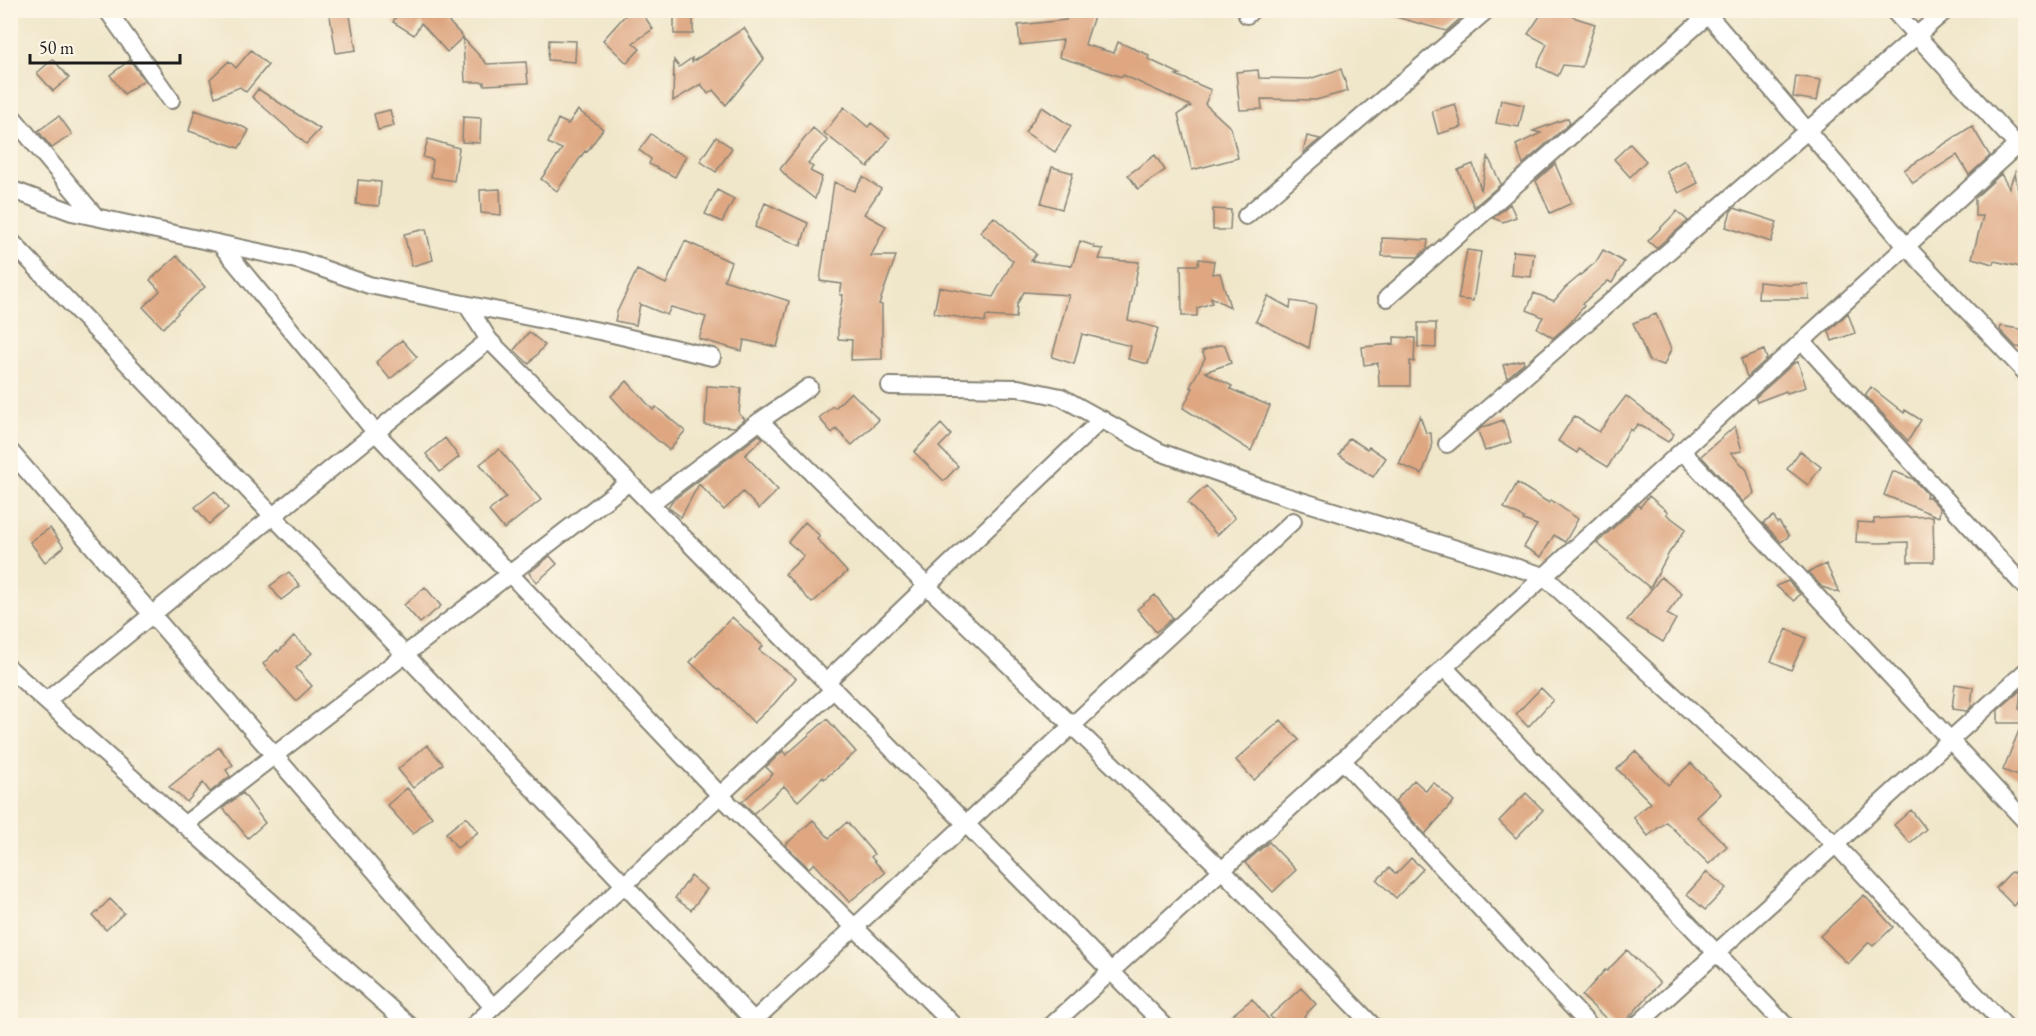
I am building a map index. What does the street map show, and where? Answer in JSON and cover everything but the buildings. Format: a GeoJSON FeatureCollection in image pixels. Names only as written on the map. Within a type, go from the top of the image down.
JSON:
{"type":"FeatureCollection","features":[{"type":"Feature","properties":{"kind":"street"},"geometry":{"type":"LineString","coordinates":[[107,10],[171,100]]}},
{"type":"Feature","properties":{"kind":"street"},"geometry":{"type":"LineString","coordinates":[[1246,216],[1487,10]]}},
{"type":"Feature","properties":{"kind":"street"},"geometry":{"type":"LineString","coordinates":[[1052,1026],[1802,340],[2022,145],[1893,10]]}},
{"type":"Feature","properties":{"kind":"street"},"geometry":{"type":"LineString","coordinates":[[1447,444],[1946,10]]}},
{"type":"Feature","properties":{"kind":"street"},"geometry":{"type":"LineString","coordinates":[[1388,298],[1706,13],[1906,246],[2025,373]]}},
{"type":"Feature","properties":{"kind":"street"},"geometry":{"type":"LineString","coordinates":[[10,114],[96,217]]}},
{"type":"Feature","properties":{"kind":"street"},"geometry":{"type":"LineString","coordinates":[[10,189],[72,212],[301,261],[369,285],[604,332],[712,357]]}},
{"type":"Feature","properties":{"kind":"street"},"geometry":{"type":"LineString","coordinates":[[10,240],[625,884],[754,1024],[854,927],[1293,521]]}},
{"type":"Feature","properties":{"kind":"street"},"geometry":{"type":"LineString","coordinates":[[220,244],[376,433],[720,795],[955,1026]]}},
{"type":"Feature","properties":{"kind":"street"},"geometry":{"type":"LineString","coordinates":[[467,305],[489,340],[1165,1026]]}},
{"type":"Feature","properties":{"kind":"street"},"geometry":{"type":"LineString","coordinates":[[46,701],[489,340]]}},
{"type":"Feature","properties":{"kind":"street"},"geometry":{"type":"LineString","coordinates":[[1802,340],[2025,588]]}},
{"type":"Feature","properties":{"kind":"street"},"geometry":{"type":"LineString","coordinates":[[890,386],[1018,388],[1061,397],[1160,452],[1181,460],[1272,492],[1544,576],[1835,844],[2005,1026]]}},
{"type":"Feature","properties":{"kind":"street"},"geometry":{"type":"LineString","coordinates":[[650,504],[809,387]]}},
{"type":"Feature","properties":{"kind":"street"},"geometry":{"type":"LineString","coordinates":[[473,1026],[720,795],[927,586],[1102,419]]}},
{"type":"Feature","properties":{"kind":"street"},"geometry":{"type":"LineString","coordinates":[[760,421],[927,586],[1222,870],[1373,1026]]}},
{"type":"Feature","properties":{"kind":"street"},"geometry":{"type":"LineString","coordinates":[[10,451],[493,1007]]}},
{"type":"Feature","properties":{"kind":"street"},"geometry":{"type":"LineString","coordinates":[[1682,451],[2025,822]]}},
{"type":"Feature","properties":{"kind":"street"},"geometry":{"type":"LineString","coordinates":[[184,825],[629,482]]}},
{"type":"Feature","properties":{"kind":"street"},"geometry":{"type":"LineString","coordinates":[[1444,667],[1786,1026]]}},
{"type":"Feature","properties":{"kind":"street"},"geometry":{"type":"LineString","coordinates":[[10,669],[410,1026]]}},
{"type":"Feature","properties":{"kind":"street"},"geometry":{"type":"LineString","coordinates":[[1636,1026],[2025,671]]}},
{"type":"Feature","properties":{"kind":"street"},"geometry":{"type":"LineString","coordinates":[[1342,760],[1590,1026]]}}]}
